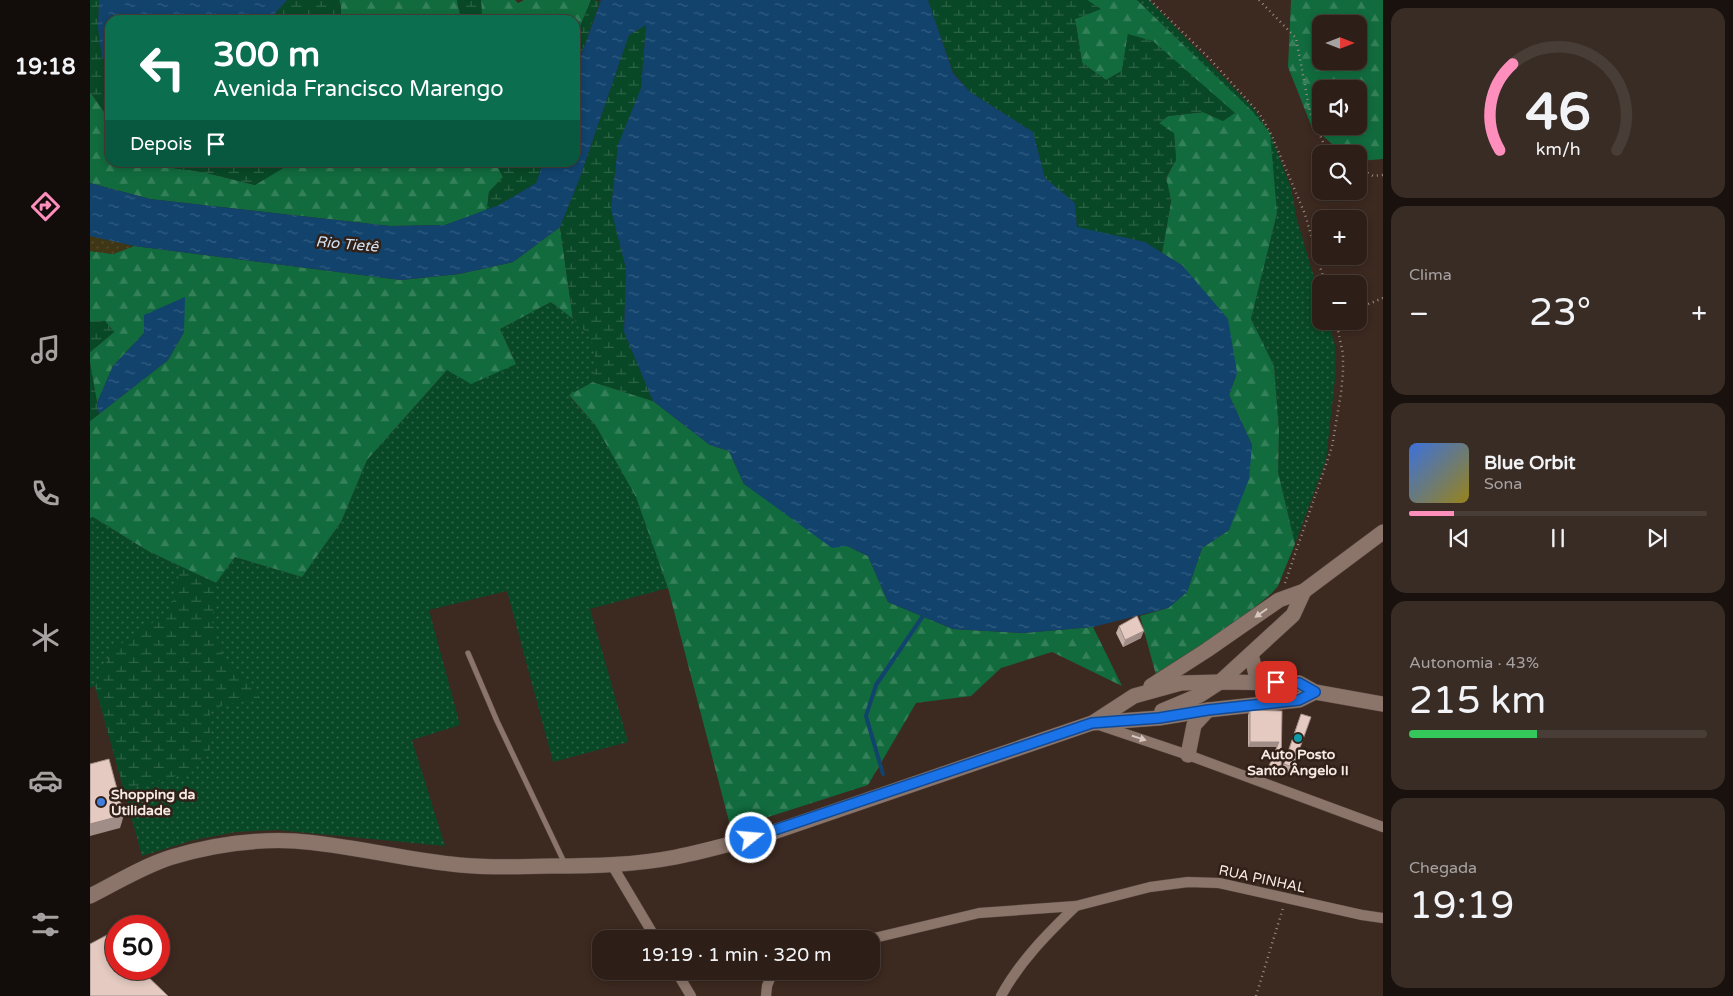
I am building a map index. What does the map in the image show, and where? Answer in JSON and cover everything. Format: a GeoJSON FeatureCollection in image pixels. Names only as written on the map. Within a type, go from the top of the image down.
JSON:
{"type":"FeatureCollection","features":[{"type":"Feature","properties":{"kind":"main road"},"geometry":{"type":"LineString","coordinates":[[90,896],[137,872],[170,858],[202,849],[264,841],[295,841],[460,865],[512,867],[612,865],[674,857],[718,848],[768,834],[1092,723],[1191,661],[1279,600],[1304,591],[1383,532]]}},
{"type":"Feature","properties":{"kind":"main road"},"geometry":{"type":"LineString","coordinates":[[1137,720],[1181,704],[1220,682],[1292,615],[1304,591]]}},
{"type":"Feature","properties":{"kind":"main road"},"geometry":{"type":"LineString","coordinates":[[1251,654],[1258,683]]}},
{"type":"Feature","properties":{"kind":"main road"},"geometry":{"type":"LineString","coordinates":[[1134,696],[1181,683],[1299,683],[1315,692],[1349,696],[1383,704]]}},
{"type":"Feature","properties":{"kind":"main road"},"geometry":{"type":"LineString","coordinates":[[1092,723],[1137,720],[1299,700],[1315,692]]}},
{"type":"Feature","properties":{"kind":"main road"},"geometry":{"type":"LineString","coordinates":[[1188,755],[1194,725],[1208,710]]}},
{"type":"Feature","properties":{"kind":"street"},"geometry":{"type":"LineString","coordinates":[[1092,723],[1188,755],[1383,826]]}},
{"type":"Feature","properties":{"kind":"street"},"geometry":{"type":"LineString","coordinates":[[612,865],[651,930]]}},
{"type":"Feature","properties":{"kind":"street","name":"RUA PINHAL"},"geometry":{"type":"LineString","coordinates":[[880,937],[978,913],[1076,906],[1150,887],[1188,882],[1218,883],[1383,918]]}},
{"type":"Feature","properties":{"kind":"street"},"geometry":{"type":"LineString","coordinates":[[1001,996],[1010,980],[1030,954],[1076,906]]}},
{"type":"Feature","properties":{"kind":"street"},"geometry":{"type":"LineString","coordinates":[[681,980],[691,996]]}},
{"type":"Feature","properties":{"kind":"street"},"geometry":{"type":"LineString","coordinates":[[766,996],[769,980]]}},
{"type":"Feature","properties":{"kind":"lane"},"geometry":{"type":"LineString","coordinates":[[468,653],[496,721],[566,866]]}},
{"type":"Feature","properties":{"kind":"path"},"geometry":{"type":"LineString","coordinates":[[1150,0],[1210,59],[1259,113],[1271,134],[1305,214],[1322,275]]}},
{"type":"Feature","properties":{"kind":"path"},"geometry":{"type":"LineString","coordinates":[[1259,0],[1296,38],[1310,112],[1324,145]]}},
{"type":"Feature","properties":{"kind":"path"},"geometry":{"type":"LineString","coordinates":[[1367,173],[1373,176],[1383,175]]}},
{"type":"Feature","properties":{"kind":"path"},"geometry":{"type":"LineString","coordinates":[[1367,305],[1383,298]]}},
{"type":"Feature","properties":{"kind":"path"},"geometry":{"type":"LineString","coordinates":[[1279,600],[1332,447],[1343,373],[1343,354],[1338,330]]}},
{"type":"Feature","properties":{"kind":"path"},"geometry":{"type":"LineString","coordinates":[[1256,996],[1286,897]]}},
{"type":"Feature","properties":{"kind":"green space"},"geometry":{"type":"Polygon","coordinates":[[[90,0],[99,0],[98,28],[102,58],[105,61],[105,113],[90,91],[90,0]]]}},
{"type":"Feature","properties":{"kind":"green space"},"geometry":{"type":"Polygon","coordinates":[[[287,0],[339,0],[341,7],[341,15],[274,15],[287,0]]]}},
{"type":"Feature","properties":{"kind":"green space"},"geometry":{"type":"Polygon","coordinates":[[[339,0],[457,0],[460,15],[341,15],[339,0]]]}},
{"type":"Feature","properties":{"kind":"green space"},"geometry":{"type":"Polygon","coordinates":[[[457,0],[481,0],[482,15],[460,15],[457,0]]]}},
{"type":"Feature","properties":{"kind":"green space"},"geometry":{"type":"Polygon","coordinates":[[[481,0],[515,0],[518,3],[524,0],[591,0],[580,27],[580,15],[482,15],[481,0]]]}},
{"type":"Feature","properties":{"kind":"green space"},"geometry":{"type":"Polygon","coordinates":[[[591,0],[600,1],[580,58],[580,27],[591,0]]]}},
{"type":"Feature","properties":{"kind":"green space"},"geometry":{"type":"Polygon","coordinates":[[[928,0],[1087,0],[1101,9],[1075,19],[1082,63],[1106,80],[1122,71],[1128,34],[1153,41],[1235,113],[1223,121],[1203,112],[1168,116],[1159,123],[1174,133],[1176,160],[1166,177],[1171,201],[1162,253],[1145,242],[1077,228],[1075,203],[1045,178],[1033,132],[970,92],[953,72],[928,0]]]}},
{"type":"Feature","properties":{"kind":"green space"},"geometry":{"type":"Polygon","coordinates":[[[1087,0],[1137,0],[1251,110],[1270,133],[1277,213],[1251,319],[1274,366],[1279,431],[1278,472],[1295,544],[1278,586],[1271,594],[1230,628],[1156,675],[1140,616],[1168,608],[1187,592],[1202,548],[1229,530],[1252,445],[1229,395],[1237,373],[1183,266],[1162,253],[1171,201],[1166,178],[1176,160],[1174,134],[1159,123],[1168,116],[1203,112],[1223,121],[1128,34],[1122,71],[1106,80],[1082,63],[1075,19],[1100,9],[1087,0]]]}},
{"type":"Feature","properties":{"kind":"green space"},"geometry":{"type":"Polygon","coordinates":[[[1137,0],[1149,0],[1254,109],[1270,133],[1291,188],[1297,220],[1313,275],[1312,330],[1331,330],[1335,345],[1336,370],[1326,460],[1295,544],[1278,472],[1279,431],[1274,366],[1251,319],[1277,213],[1251,110],[1137,0]]]}},
{"type":"Feature","properties":{"kind":"green space"},"geometry":{"type":"Polygon","coordinates":[[[1291,0],[1383,0],[1383,159],[1367,160],[1367,145],[1333,145],[1322,135],[1367,135],[1367,80],[1312,80],[1311,125],[1288,67],[1291,0]]]}},
{"type":"Feature","properties":{"kind":"green space"},"geometry":{"type":"Polygon","coordinates":[[[646,25],[641,88],[618,146],[611,208],[626,269],[624,332],[653,401],[593,382],[595,349],[587,333],[573,319],[560,227],[579,180],[629,35],[646,25]]]}},
{"type":"Feature","properties":{"kind":"green space"},"geometry":{"type":"Polygon","coordinates":[[[90,92],[105,113],[105,167],[166,167],[203,172],[255,185],[284,167],[498,167],[503,177],[489,192],[487,210],[445,225],[390,226],[150,199],[90,183],[90,92]]]}},
{"type":"Feature","properties":{"kind":"green space"},"geometry":{"type":"Polygon","coordinates":[[[166,167],[285,167],[255,185],[203,172],[166,167]]]}},
{"type":"Feature","properties":{"kind":"green space"},"geometry":{"type":"Polygon","coordinates":[[[498,167],[542,167],[536,183],[487,210],[489,192],[503,177],[498,167]]]}},
{"type":"Feature","properties":{"kind":"green space"},"geometry":{"type":"Polygon","coordinates":[[[560,227],[573,319],[551,302],[500,329],[516,364],[471,384],[447,370],[367,460],[341,522],[302,577],[235,557],[216,583],[148,551],[93,517],[90,518],[90,421],[168,360],[184,332],[184,298],[144,333],[113,366],[97,403],[90,352],[114,332],[105,321],[90,322],[90,251],[113,254],[134,246],[401,280],[459,274],[513,262],[560,227]]]}},
{"type":"Feature","properties":{"kind":"green space"},"geometry":{"type":"Polygon","coordinates":[[[551,302],[578,323],[593,343],[596,358],[593,382],[569,396],[596,426],[636,496],[668,588],[590,609],[628,742],[553,762],[507,591],[429,610],[460,725],[412,740],[445,846],[277,830],[236,832],[194,840],[142,856],[95,686],[90,688],[90,518],[93,517],[148,551],[216,583],[235,557],[302,577],[341,522],[367,460],[448,369],[516,363],[500,329],[551,302]]]}},
{"type":"Feature","properties":{"kind":"green space"},"geometry":{"type":"Polygon","coordinates":[[[105,321],[114,332],[90,352],[90,322],[105,321]]]}},
{"type":"Feature","properties":{"kind":"green space"},"geometry":{"type":"Polygon","coordinates":[[[90,363],[99,414],[90,421],[90,363]]]}},
{"type":"Feature","properties":{"kind":"green space"},"geometry":{"type":"Polygon","coordinates":[[[593,382],[653,401],[710,445],[729,451],[744,484],[847,546],[868,556],[888,602],[953,629],[1023,633],[1093,627],[1122,686],[1052,652],[1001,668],[971,696],[916,703],[868,785],[731,829],[668,588],[636,497],[596,426],[569,395],[593,382]]]}},
{"type":"Feature","properties":{"kind":"green space"},"geometry":{"type":"Polygon","coordinates":[[[181,567],[216,583],[212,621],[221,653],[261,699],[223,705],[210,713],[210,750],[191,772],[124,790],[95,686],[112,650],[170,611],[181,567]]]}},
{"type":"Feature","properties":{"kind":"sand"},"geometry":{"type":"Polygon","coordinates":[[[90,236],[134,246],[113,254],[90,251],[90,236]]]}},
{"type":"Feature","properties":{"kind":"water"},"geometry":{"type":"Polygon","coordinates":[[[99,0],[287,0],[274,15],[105,15],[105,61],[102,58],[98,28],[99,0]]]}},
{"type":"Feature","properties":{"kind":"water","name":"Rio Tietê"},"geometry":{"type":"Polygon","coordinates":[[[601,0],[928,0],[953,73],[970,92],[1033,132],[1045,178],[1075,203],[1077,227],[1145,242],[1183,266],[1228,319],[1237,373],[1229,395],[1252,445],[1249,479],[1229,530],[1202,548],[1187,592],[1168,608],[1093,627],[1023,633],[953,629],[888,602],[868,556],[847,546],[832,548],[744,484],[729,451],[710,445],[653,401],[624,332],[626,269],[611,209],[618,145],[641,88],[646,25],[629,35],[579,180],[560,227],[513,262],[459,274],[401,280],[134,246],[90,236],[90,183],[150,199],[390,226],[445,225],[499,205],[536,183],[542,167],[580,167],[580,58],[601,0]]]}},
{"type":"Feature","properties":{"kind":"water"},"geometry":{"type":"Polygon","coordinates":[[[185,297],[184,332],[168,360],[99,414],[97,403],[113,366],[144,333],[144,315],[185,297]]]}},
{"type":"Feature","properties":{"kind":"building"},"geometry":{"type":"Polygon","coordinates":[[[1137,616],[1144,631],[1125,640],[1119,626],[1137,616]]]}},
{"type":"Feature","properties":{"kind":"building","name":"Auto Posto Santo Ângelo II"},"geometry":{"type":"Polygon","coordinates":[[[1250,710],[1282,711],[1281,770],[1269,766],[1279,742],[1250,742],[1250,710]]]}},
{"type":"Feature","properties":{"kind":"building","name":"Auto Posto Santo Ângelo II"},"geometry":{"type":"Polygon","coordinates":[[[1301,714],[1311,717],[1293,767],[1284,764],[1301,714]]]}},
{"type":"Feature","properties":{"kind":"building","name":"Shopping da Utilidade"},"geometry":{"type":"Polygon","coordinates":[[[109,759],[124,815],[90,824],[90,764],[109,759]]]}},
{"type":"Feature","properties":{"kind":"building"},"geometry":{"type":"Polygon","coordinates":[[[105,936],[105,980],[151,980],[168,996],[90,996],[90,944],[105,936]]]}},
{"type":"Feature","properties":{"kind":"waterway"},"geometry":{"type":"LineString","coordinates":[[883,774],[866,716],[876,685],[925,613]]}},
{"type":"Feature","properties":{"kind":"place","name":"Auto Posto Santo Ângelo II"},"geometry":{"type":"Point","coordinates":[1298,738]}},
{"type":"Feature","properties":{"kind":"place","name":"Shopping da Utilidade"},"geometry":{"type":"Point","coordinates":[101,802]}},
{"type":"Feature","properties":{"kind":"route"},"geometry":{"type":"LineString","coordinates":[[751,838],[768,834],[1092,723],[1159,718],[1208,710],[1299,700],[1315,692],[1299,683],[1276,682]]}}]}
